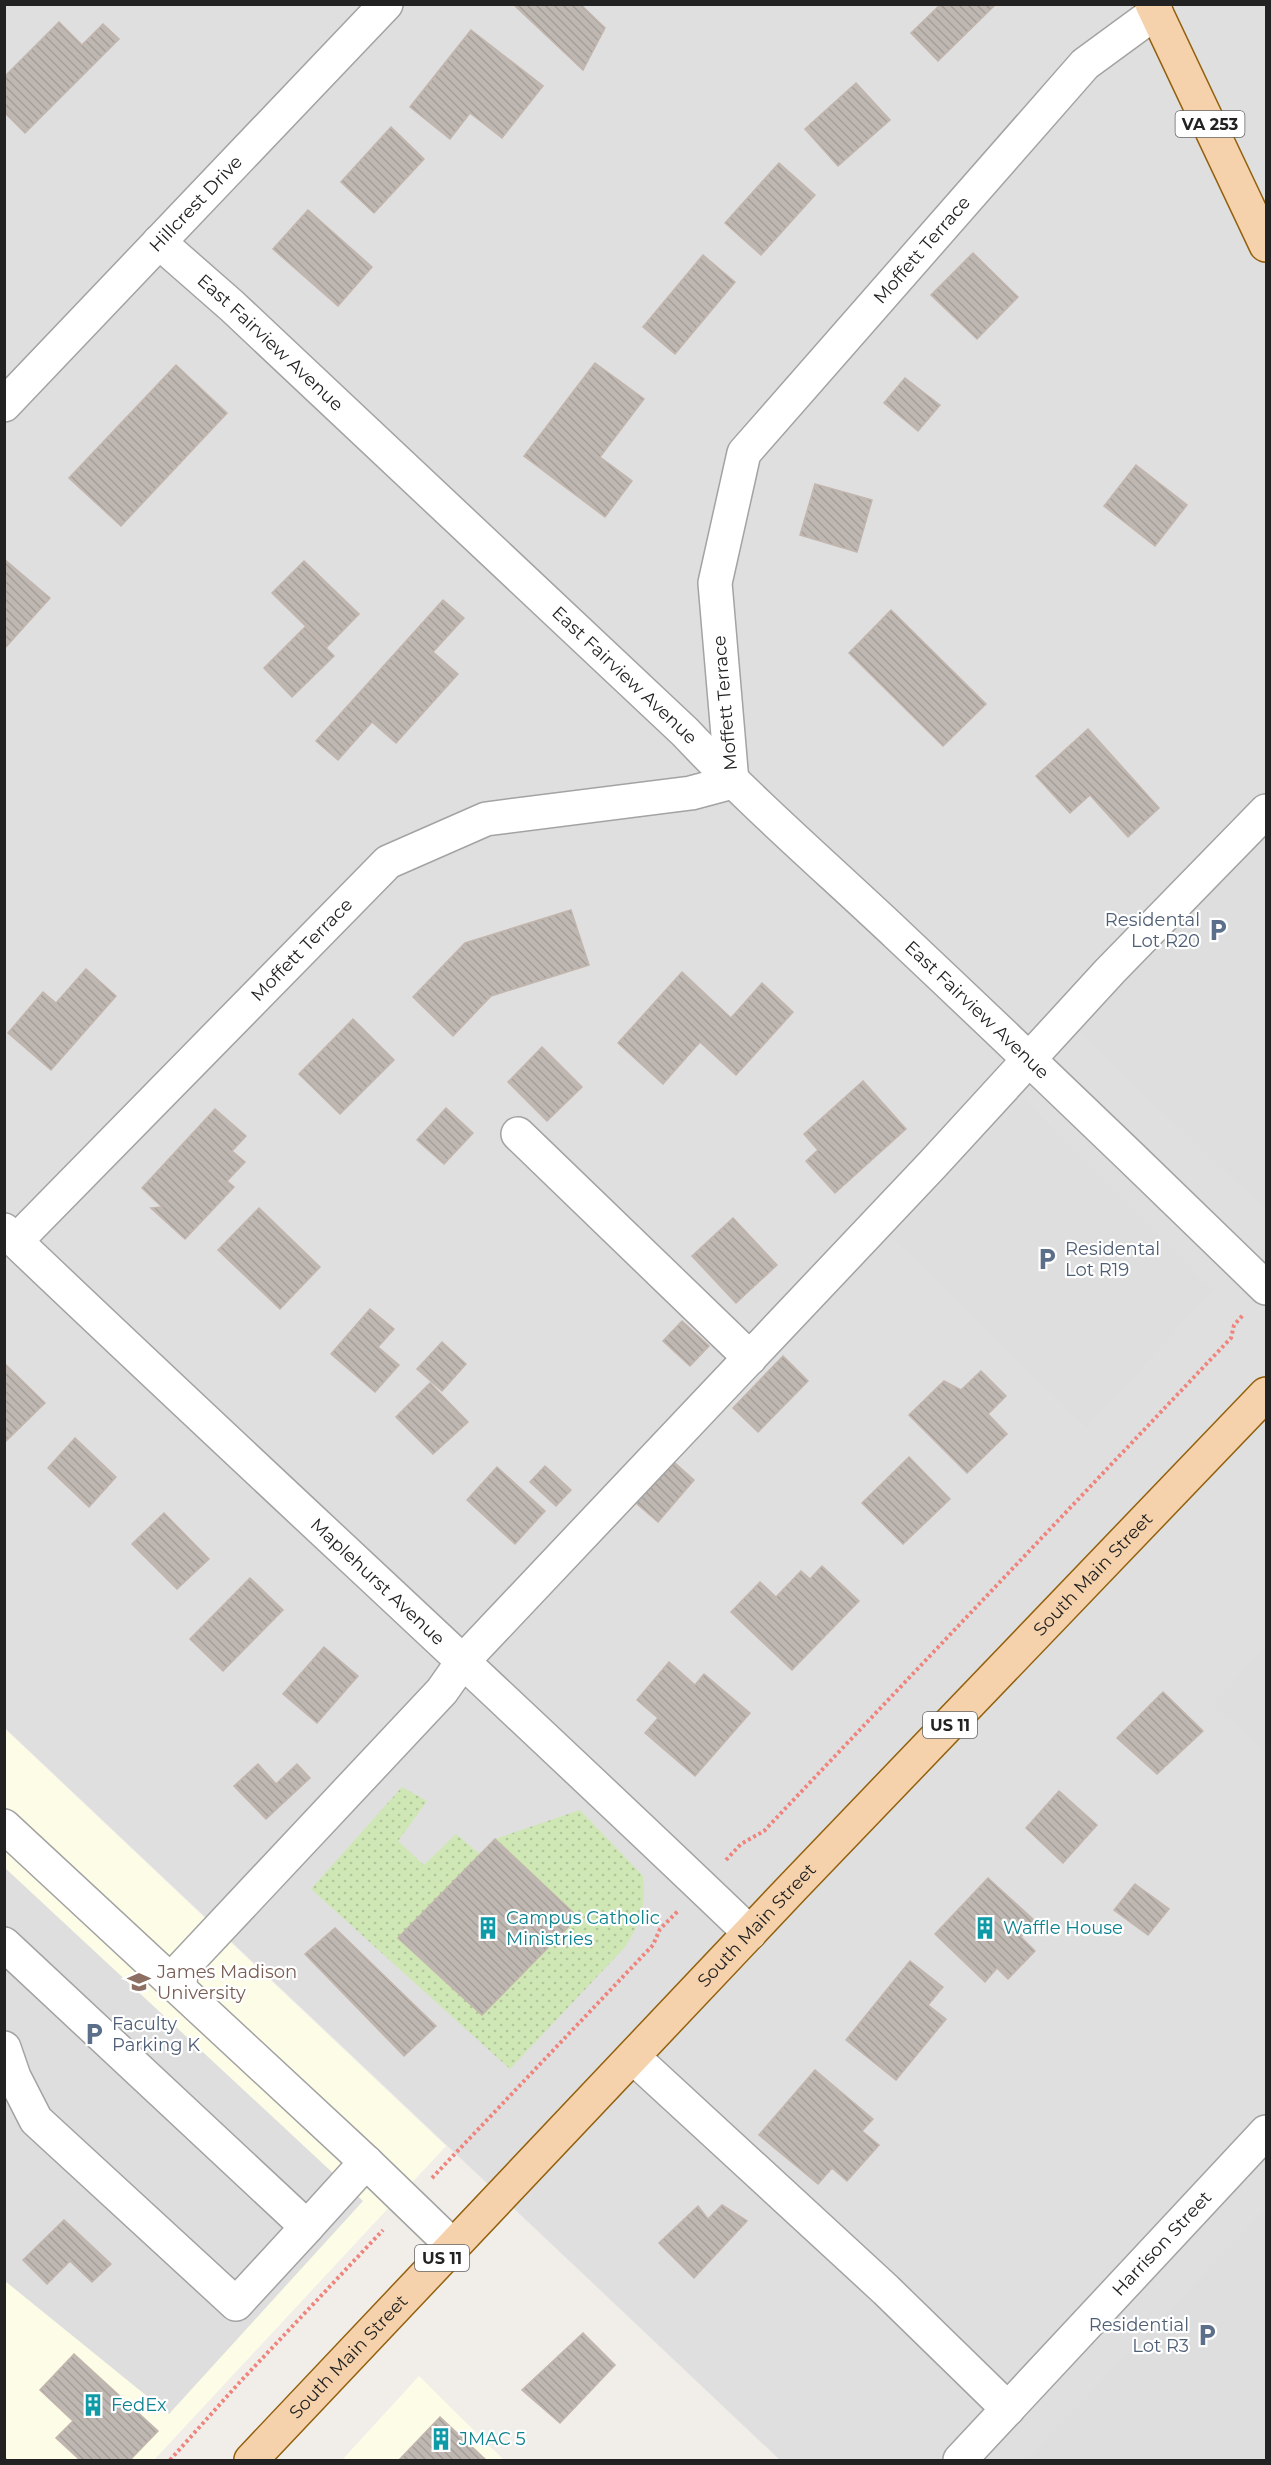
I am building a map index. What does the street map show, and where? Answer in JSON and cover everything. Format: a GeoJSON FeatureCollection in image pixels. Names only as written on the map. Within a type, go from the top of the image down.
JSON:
{"type":"FeatureCollection","features":[{"type":"Feature","properties":{"kind":"main road","name":"VA 253"},"geometry":{"type":"LineString","coordinates":[[1154,8],[1266,244]]}},
{"type":"Feature","properties":{"kind":"main road","name":"South Main Street"},"geometry":{"type":"LineString","coordinates":[[251,2460],[750,1933],[1266,1394]]}},
{"type":"Feature","properties":{"kind":"street","name":"Hillcrest Drive"},"geometry":{"type":"LineString","coordinates":[[4,405],[386,4]]}},
{"type":"Feature","properties":{"kind":"street","name":"Moffett Terrace"},"geometry":{"type":"LineString","coordinates":[[10,1236],[388,862],[486,819],[691,794],[732,782],[715,583],[744,453],[1085,64],[1154,8]]}},
{"type":"Feature","properties":{"kind":"street","name":"East Fairview Avenue"},"geometry":{"type":"LineString","coordinates":[[159,242],[232,306],[676,724],[732,782],[1029,1058],[1266,1288]]}},
{"type":"Feature","properties":{"kind":"street"},"geometry":{"type":"LineString","coordinates":[[179,1988],[182,1968],[442,1691],[463,1661],[750,1358],[1029,1058],[1262,826]]}},
{"type":"Feature","properties":{"kind":"street"},"geometry":{"type":"LineString","coordinates":[[518,1134],[750,1358]]}},
{"type":"Feature","properties":{"kind":"street","name":"Maplehurst Avenue"},"geometry":{"type":"LineString","coordinates":[[10,1236],[750,1933]]}},
{"type":"Feature","properties":{"kind":"street"},"geometry":{"type":"LineString","coordinates":[[4,1826],[453,2246]]}},
{"type":"Feature","properties":{"kind":"street"},"geometry":{"type":"LineString","coordinates":[[4,1944],[307,2227]]}},
{"type":"Feature","properties":{"kind":"street"},"geometry":{"type":"LineString","coordinates":[[4,2048],[14,2077],[36,2120],[236,2304],[366,2163]]}},
{"type":"Feature","properties":{"kind":"street"},"geometry":{"type":"LineString","coordinates":[[633,2057],[886,2290],[1008,2409]]}},
{"type":"Feature","properties":{"kind":"street","name":"Harrison Street"},"geometry":{"type":"LineString","coordinates":[[960,2460],[1266,2132]]}},
{"type":"Feature","properties":{"kind":"shaded area"},"geometry":{"type":"Polygon","coordinates":[[[4,5],[1266,5],[1266,2460],[780,2460],[5,1728],[4,5]]]}},
{"type":"Feature","properties":{"kind":"shaded area","name":"Residental Lot R20"},"geometry":{"type":"Polygon","coordinates":[[[1266,833],[1266,1210],[1074,1027],[1266,833]]]}},
{"type":"Feature","properties":{"kind":"shaded area","name":"Residental Lot R19"},"geometry":{"type":"Polygon","coordinates":[[[1024,1099],[1213,1290],[1087,1428],[891,1237],[1024,1099]]]}},
{"type":"Feature","properties":{"kind":"shaded area"},"geometry":{"type":"Polygon","coordinates":[[[1266,1647],[1266,1751],[1213,1705],[1266,1647]]]}},
{"type":"Feature","properties":{"kind":"shaded area","name":"James Madison University"},"geometry":{"type":"Polygon","coordinates":[[[4,1728],[446,2146],[154,2460],[5,2460],[4,1728]]]}},
{"type":"Feature","properties":{"kind":"shaded area","name":"Faculty Parking K"},"geometry":{"type":"Polygon","coordinates":[[[4,1867],[363,2201],[169,2414],[5,2281],[4,1867]]]}},
{"type":"Feature","properties":{"kind":"shaded area","name":"Residential Lot R3"},"geometry":{"type":"Polygon","coordinates":[[[1266,2209],[1266,2460],[1027,2460],[1266,2209]]]}},
{"type":"Feature","properties":{"kind":"shaded area"},"geometry":{"type":"Polygon","coordinates":[[[419,2376],[504,2460],[342,2460],[419,2376]]]}},
{"type":"Feature","properties":{"kind":"green space"},"geometry":{"type":"Polygon","coordinates":[[[402,1787],[427,1801],[398,1841],[424,1865],[456,1834],[481,1855],[398,1938],[482,2015],[578,1917],[495,1839],[580,1810],[643,1876],[642,1913],[625,1947],[510,2069],[311,1889],[402,1787]]]}},
{"type":"Feature","properties":{"kind":"building"},"geometry":{"type":"Polygon","coordinates":[[[513,4],[580,4],[605,28],[583,70],[513,4]]]}},
{"type":"Feature","properties":{"kind":"building"},"geometry":{"type":"Polygon","coordinates":[[[941,4],[996,4],[938,61],[911,33],[941,4]]]}},
{"type":"Feature","properties":{"kind":"building"},"geometry":{"type":"Polygon","coordinates":[[[59,22],[82,45],[103,24],[119,39],[25,133],[4,112],[4,77],[59,22]]]}},
{"type":"Feature","properties":{"kind":"building"},"geometry":{"type":"Polygon","coordinates":[[[471,30],[543,86],[502,138],[470,113],[450,139],[410,107],[471,30]]]}},
{"type":"Feature","properties":{"kind":"building"},"geometry":{"type":"Polygon","coordinates":[[[856,83],[890,120],[838,166],[805,129],[856,83]]]}},
{"type":"Feature","properties":{"kind":"building"},"geometry":{"type":"Polygon","coordinates":[[[391,127],[424,159],[374,213],[341,182],[391,127]]]}},
{"type":"Feature","properties":{"kind":"building"},"geometry":{"type":"Polygon","coordinates":[[[779,163],[815,195],[761,255],[725,223],[779,163]]]}},
{"type":"Feature","properties":{"kind":"building"},"geometry":{"type":"Polygon","coordinates":[[[308,210],[372,267],[338,306],[273,249],[308,210]]]}},
{"type":"Feature","properties":{"kind":"building"},"geometry":{"type":"Polygon","coordinates":[[[973,253],[1018,297],[977,339],[931,295],[973,253]]]}},
{"type":"Feature","properties":{"kind":"building"},"geometry":{"type":"Polygon","coordinates":[[[703,255],[735,282],[675,354],[643,327],[703,255]]]}},
{"type":"Feature","properties":{"kind":"building"},"geometry":{"type":"Polygon","coordinates":[[[595,363],[644,399],[600,457],[632,481],[605,517],[524,456],[595,363]]]}},
{"type":"Feature","properties":{"kind":"building"},"geometry":{"type":"Polygon","coordinates":[[[176,365],[227,413],[121,526],[69,478],[176,365]]]}},
{"type":"Feature","properties":{"kind":"building"},"geometry":{"type":"Polygon","coordinates":[[[905,378],[940,405],[918,431],[884,403],[905,378]]]}},
{"type":"Feature","properties":{"kind":"building"},"geometry":{"type":"Polygon","coordinates":[[[1136,465],[1187,505],[1155,546],[1104,506],[1136,465]]]}},
{"type":"Feature","properties":{"kind":"building"},"geometry":{"type":"Polygon","coordinates":[[[815,484],[872,500],[857,552],[800,535],[815,484]]]}},
{"type":"Feature","properties":{"kind":"building"},"geometry":{"type":"Polygon","coordinates":[[[4,559],[50,598],[4,649],[4,559]]]}},
{"type":"Feature","properties":{"kind":"building"},"geometry":{"type":"Polygon","coordinates":[[[304,561],[359,614],[327,647],[272,593],[304,561]]]}},
{"type":"Feature","properties":{"kind":"building"},"geometry":{"type":"Polygon","coordinates":[[[443,600],[464,618],[433,652],[458,674],[396,743],[372,722],[338,760],[316,741],[443,600]]]}},
{"type":"Feature","properties":{"kind":"building"},"geometry":{"type":"Polygon","coordinates":[[[891,610],[986,704],[943,746],[849,653],[891,610]]]}},
{"type":"Feature","properties":{"kind":"building"},"geometry":{"type":"Polygon","coordinates":[[[305,627],[334,656],[292,697],[264,668],[305,627]]]}},
{"type":"Feature","properties":{"kind":"building"},"geometry":{"type":"Polygon","coordinates":[[[1088,729],[1159,808],[1128,837],[1090,795],[1070,813],[1036,776],[1088,729]]]}},
{"type":"Feature","properties":{"kind":"building"},"geometry":{"type":"Polygon","coordinates":[[[571,910],[589,965],[491,996],[453,1036],[413,997],[465,943],[571,910]]]}},
{"type":"Feature","properties":{"kind":"building"},"geometry":{"type":"Polygon","coordinates":[[[86,969],[116,996],[51,1070],[8,1033],[43,992],[56,1003],[86,969]]]}},
{"type":"Feature","properties":{"kind":"building"},"geometry":{"type":"Polygon","coordinates":[[[682,972],[731,1018],[762,983],[793,1012],[736,1075],[700,1042],[663,1084],[618,1043],[682,972]]]}},
{"type":"Feature","properties":{"kind":"building"},"geometry":{"type":"Polygon","coordinates":[[[353,1019],[394,1060],[340,1114],[299,1074],[353,1019]]]}},
{"type":"Feature","properties":{"kind":"building"},"geometry":{"type":"Polygon","coordinates":[[[542,1047],[582,1087],[547,1121],[508,1082],[542,1047]]]}},
{"type":"Feature","properties":{"kind":"building"},"geometry":{"type":"Polygon","coordinates":[[[863,1081],[906,1129],[835,1193],[806,1161],[818,1150],[804,1134],[863,1081]]]}},
{"type":"Feature","properties":{"kind":"building"},"geometry":{"type":"Polygon","coordinates":[[[446,1108],[473,1133],[444,1164],[417,1140],[446,1108]]]}},
{"type":"Feature","properties":{"kind":"building"},"geometry":{"type":"Polygon","coordinates":[[[215,1109],[246,1136],[232,1151],[245,1162],[227,1181],[234,1187],[185,1239],[151,1208],[162,1207],[142,1188],[215,1109]]]}},
{"type":"Feature","properties":{"kind":"building"},"geometry":{"type":"Polygon","coordinates":[[[259,1208],[320,1267],[280,1309],[218,1250],[259,1208]]]}},
{"type":"Feature","properties":{"kind":"building"},"geometry":{"type":"Polygon","coordinates":[[[733,1218],[777,1265],[736,1303],[692,1256],[733,1218]]]}},
{"type":"Feature","properties":{"kind":"building"},"geometry":{"type":"Polygon","coordinates":[[[370,1309],[394,1329],[378,1347],[399,1365],[375,1392],[331,1354],[370,1309]]]}},
{"type":"Feature","properties":{"kind":"building"},"geometry":{"type":"Polygon","coordinates":[[[682,1321],[709,1346],[690,1366],[663,1341],[682,1321]]]}},
{"type":"Feature","properties":{"kind":"building"},"geometry":{"type":"Polygon","coordinates":[[[442,1342],[466,1364],[442,1391],[417,1369],[442,1342]]]}},
{"type":"Feature","properties":{"kind":"building"},"geometry":{"type":"Polygon","coordinates":[[[783,1356],[808,1381],[758,1432],[733,1408],[783,1356]]]}},
{"type":"Feature","properties":{"kind":"building"},"geometry":{"type":"Polygon","coordinates":[[[4,1363],[45,1403],[6,1441],[4,1440],[4,1363]]]}},
{"type":"Feature","properties":{"kind":"building"},"geometry":{"type":"Polygon","coordinates":[[[981,1371],[1006,1396],[988,1414],[1007,1434],[967,1473],[909,1415],[944,1381],[961,1390],[981,1371]]]}},
{"type":"Feature","properties":{"kind":"building"},"geometry":{"type":"Polygon","coordinates":[[[430,1383],[468,1422],[433,1454],[396,1417],[430,1383]]]}},
{"type":"Feature","properties":{"kind":"building"},"geometry":{"type":"Polygon","coordinates":[[[75,1438],[116,1477],[89,1507],[48,1468],[75,1438]]]}},
{"type":"Feature","properties":{"kind":"building"},"geometry":{"type":"Polygon","coordinates":[[[666,1455],[694,1480],[658,1522],[629,1497],[666,1455]]]}},
{"type":"Feature","properties":{"kind":"building"},"geometry":{"type":"Polygon","coordinates":[[[909,1457],[950,1499],[903,1544],[862,1503],[909,1457]]]}},
{"type":"Feature","properties":{"kind":"building"},"geometry":{"type":"Polygon","coordinates":[[[545,1466],[571,1490],[556,1506],[530,1482],[545,1466]]]}},
{"type":"Feature","properties":{"kind":"building"},"geometry":{"type":"Polygon","coordinates":[[[497,1467],[545,1511],[515,1544],[467,1500],[497,1467]]]}},
{"type":"Feature","properties":{"kind":"building"},"geometry":{"type":"Polygon","coordinates":[[[164,1513],[209,1559],[177,1589],[132,1544],[164,1513]]]}},
{"type":"Feature","properties":{"kind":"building"},"geometry":{"type":"Polygon","coordinates":[[[822,1566],[859,1601],[792,1670],[731,1612],[760,1582],[776,1597],[801,1571],[810,1579],[822,1566]]]}},
{"type":"Feature","properties":{"kind":"building"},"geometry":{"type":"Polygon","coordinates":[[[250,1578],[283,1610],[223,1671],[190,1639],[250,1578]]]}},
{"type":"Feature","properties":{"kind":"building"},"geometry":{"type":"Polygon","coordinates":[[[324,1647],[358,1676],[317,1723],[283,1694],[324,1647]]]}},
{"type":"Feature","properties":{"kind":"building"},"geometry":{"type":"Polygon","coordinates":[[[669,1662],[695,1685],[704,1674],[750,1713],[695,1776],[645,1733],[658,1718],[637,1700],[669,1662]]]}},
{"type":"Feature","properties":{"kind":"building"},"geometry":{"type":"Polygon","coordinates":[[[1163,1692],[1203,1731],[1157,1774],[1117,1738],[1163,1692]]]}},
{"type":"Feature","properties":{"kind":"building"},"geometry":{"type":"Polygon","coordinates":[[[258,1764],[276,1784],[297,1764],[310,1778],[266,1819],[234,1786],[258,1764]]]}},
{"type":"Feature","properties":{"kind":"building"},"geometry":{"type":"Polygon","coordinates":[[[1059,1791],[1097,1825],[1063,1863],[1026,1828],[1059,1791]]]}},
{"type":"Feature","properties":{"kind":"building","name":"Campus Catholic Ministries"},"geometry":{"type":"Polygon","coordinates":[[[495,1839],[578,1917],[482,2015],[398,1938],[495,1839]]]}},
{"type":"Feature","properties":{"kind":"building","name":"Waffle House"},"geometry":{"type":"Polygon","coordinates":[[[988,1878],[1035,1921],[1021,1937],[1035,1951],[1008,1979],[997,1968],[985,1982],[935,1934],[988,1878]]]}},
{"type":"Feature","properties":{"kind":"building"},"geometry":{"type":"Polygon","coordinates":[[[1135,1884],[1169,1909],[1148,1935],[1114,1910],[1135,1884]]]}},
{"type":"Feature","properties":{"kind":"building"},"geometry":{"type":"Polygon","coordinates":[[[335,1928],[436,2026],[404,2056],[305,1954],[335,1928]]]}},
{"type":"Feature","properties":{"kind":"building"},"geometry":{"type":"Polygon","coordinates":[[[910,1961],[943,1987],[928,2005],[946,2019],[896,2080],[846,2040],[910,1961]]]}},
{"type":"Feature","properties":{"kind":"building"},"geometry":{"type":"Polygon","coordinates":[[[815,2070],[873,2119],[862,2131],[879,2145],[847,2181],[832,2168],[818,2184],[759,2135],[815,2070]]]}},
{"type":"Feature","properties":{"kind":"building"},"geometry":{"type":"Polygon","coordinates":[[[722,2205],[747,2221],[694,2278],[659,2243],[698,2206],[708,2219],[722,2205]]]}},
{"type":"Feature","properties":{"kind":"building"},"geometry":{"type":"Polygon","coordinates":[[[64,2220],[111,2264],[92,2282],[70,2261],[47,2284],[23,2260],[64,2220]]]}},
{"type":"Feature","properties":{"kind":"building"},"geometry":{"type":"Polygon","coordinates":[[[583,2333],[615,2365],[560,2423],[522,2390],[583,2333]]]}},
{"type":"Feature","properties":{"kind":"building","name":"FedEx"},"geometry":{"type":"Polygon","coordinates":[[[74,2354],[158,2431],[130,2460],[80,2460],[56,2438],[73,2421],[40,2390],[74,2354]]]}},
{"type":"Feature","properties":{"kind":"building","name":"JMAC 5"},"geometry":{"type":"Polygon","coordinates":[[[440,2417],[486,2460],[399,2460],[440,2417]]]}},
{"type":"Feature","properties":{"kind":"place","name":"Residental Lot R20"},"geometry":{"type":"Point","coordinates":[1218,930]}},
{"type":"Feature","properties":{"kind":"place","name":"Residental Lot R19"},"geometry":{"type":"Point","coordinates":[1047,1259]}},
{"type":"Feature","properties":{"kind":"place","name":"Campus Catholic Ministries"},"geometry":{"type":"Point","coordinates":[488,1928]}},
{"type":"Feature","properties":{"kind":"place","name":"Waffle House"},"geometry":{"type":"Point","coordinates":[985,1928]}},
{"type":"Feature","properties":{"kind":"place","name":"James Madison University"},"geometry":{"type":"Point","coordinates":[139,1982]}},
{"type":"Feature","properties":{"kind":"place","name":"Faculty Parking K"},"geometry":{"type":"Point","coordinates":[94,2034]}},
{"type":"Feature","properties":{"kind":"place","name":"Residential Lot R3"},"geometry":{"type":"Point","coordinates":[1207,2335]}},
{"type":"Feature","properties":{"kind":"place","name":"FedEx"},"geometry":{"type":"Point","coordinates":[93,2405]}},
{"type":"Feature","properties":{"kind":"place","name":"JMAC 5"},"geometry":{"type":"Point","coordinates":[441,2439]}}]}
